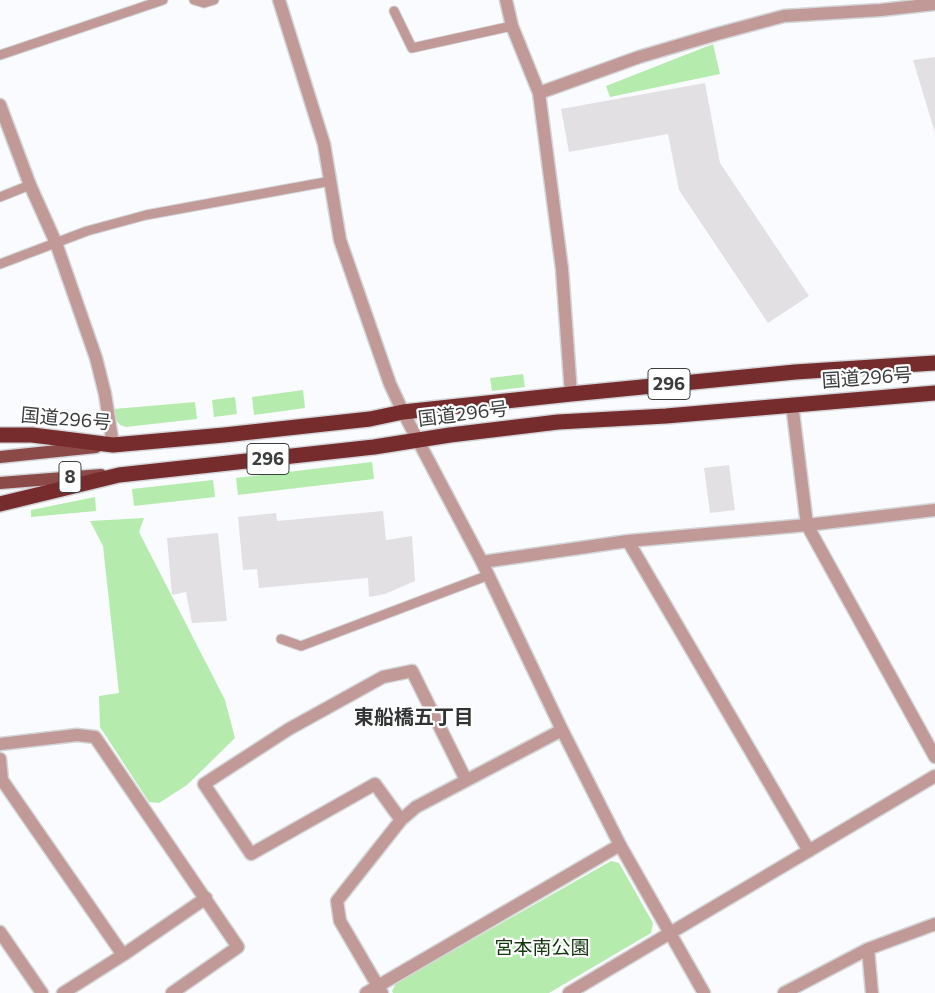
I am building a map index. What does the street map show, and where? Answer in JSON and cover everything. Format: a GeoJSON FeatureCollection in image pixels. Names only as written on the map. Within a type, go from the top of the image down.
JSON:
{"type":"FeatureCollection","features":[{"type":"Feature","properties":{"kind":"highway","name":"国道296号"},"geometry":{"type":"LineString","coordinates":[[0,435],[32,435],[113,444],[224,435],[370,418],[403,412],[571,394],[795,372],[935,363]]}},
{"type":"Feature","properties":{"kind":"highway","name":"国道296号"},"geometry":{"type":"LineString","coordinates":[[0,504],[118,475],[374,447],[417,439],[558,422],[666,416],[935,393]]}},
{"type":"Feature","properties":{"kind":"main road","name":"8"},"geometry":{"type":"LineString","coordinates":[[0,457],[113,444]]}},
{"type":"Feature","properties":{"kind":"main road","name":"8"},"geometry":{"type":"LineString","coordinates":[[0,483],[118,475]]}},
{"type":"Feature","properties":{"kind":"street"},"geometry":{"type":"LineString","coordinates":[[506,0],[512,26],[539,93],[562,269],[571,394]]}},
{"type":"Feature","properties":{"kind":"street"},"geometry":{"type":"LineString","coordinates":[[282,1],[324,144],[340,240],[379,354],[403,412],[489,575],[562,730],[620,845],[704,993]]}},
{"type":"Feature","properties":{"kind":"street"},"geometry":{"type":"LineString","coordinates":[[539,93],[639,58],[784,16],[881,10],[935,4]]}},
{"type":"Feature","properties":{"kind":"street"},"geometry":{"type":"LineString","coordinates":[[0,105],[30,185],[56,243],[96,358],[105,394],[113,444]]}},
{"type":"Feature","properties":{"kind":"street"},"geometry":{"type":"LineString","coordinates":[[792,404],[807,525],[935,756]]}},
{"type":"Feature","properties":{"kind":"street"},"geometry":{"type":"LineString","coordinates":[[482,562],[628,541],[807,525],[935,510]]}},
{"type":"Feature","properties":{"kind":"street"},"geometry":{"type":"LineString","coordinates":[[628,541],[809,851]]}},
{"type":"Feature","properties":{"kind":"street"},"geometry":{"type":"LineString","coordinates":[[401,820],[375,784],[251,854],[204,784],[289,729],[383,677],[412,671],[466,780]]}},
{"type":"Feature","properties":{"kind":"street"},"geometry":{"type":"LineString","coordinates":[[380,990],[340,921],[337,900],[401,820],[416,807],[562,730]]}},
{"type":"Feature","properties":{"kind":"street"},"geometry":{"type":"LineString","coordinates":[[0,744],[77,735],[95,737],[238,947],[172,993]]}},
{"type":"Feature","properties":{"kind":"street"},"geometry":{"type":"LineString","coordinates":[[0,759],[2,780],[123,955]]}},
{"type":"Feature","properties":{"kind":"street"},"geometry":{"type":"LineString","coordinates":[[569,993],[935,776]]}},
{"type":"Feature","properties":{"kind":"street"},"geometry":{"type":"LineString","coordinates":[[366,993],[380,990],[620,845]]}},
{"type":"Feature","properties":{"kind":"street"},"geometry":{"type":"LineString","coordinates":[[63,993],[123,955],[206,898]]}},
{"type":"Feature","properties":{"kind":"street"},"geometry":{"type":"LineString","coordinates":[[784,993],[868,949],[935,924]]}},
{"type":"Feature","properties":{"kind":"street"},"geometry":{"type":"LineString","coordinates":[[0,932],[42,993]]}},
{"type":"Feature","properties":{"kind":"street"},"geometry":{"type":"LineString","coordinates":[[868,949],[872,993]]}},
{"type":"Feature","properties":{"kind":"lane"},"geometry":{"type":"LineString","coordinates":[[0,55],[163,0]]}},
{"type":"Feature","properties":{"kind":"lane"},"geometry":{"type":"LineString","coordinates":[[194,0],[204,4],[214,0]]}},
{"type":"Feature","properties":{"kind":"lane"},"geometry":{"type":"LineString","coordinates":[[394,12],[412,48],[512,26]]}},
{"type":"Feature","properties":{"kind":"lane"},"geometry":{"type":"LineString","coordinates":[[0,264],[88,231],[146,215],[331,181]]}},
{"type":"Feature","properties":{"kind":"lane"},"geometry":{"type":"LineString","coordinates":[[0,197],[30,185]]}},
{"type":"Feature","properties":{"kind":"lane"},"geometry":{"type":"LineString","coordinates":[[281,639],[301,646],[489,575]]}},
{"type":"Feature","properties":{"kind":"green space"},"geometry":{"type":"Polygon","coordinates":[[[713,44],[720,74],[610,97],[606,86],[713,44]]]}},
{"type":"Feature","properties":{"kind":"green space"},"geometry":{"type":"Polygon","coordinates":[[[523,374],[525,387],[492,391],[490,378],[523,374]]]}},
{"type":"Feature","properties":{"kind":"green space"},"geometry":{"type":"Polygon","coordinates":[[[303,390],[305,408],[254,415],[252,397],[303,390]]]}},
{"type":"Feature","properties":{"kind":"green space"},"geometry":{"type":"Polygon","coordinates":[[[235,397],[237,414],[214,417],[212,400],[235,397]]]}},
{"type":"Feature","properties":{"kind":"green space"},"geometry":{"type":"Polygon","coordinates":[[[195,402],[197,419],[126,427],[120,425],[114,418],[114,409],[195,402]]]}},
{"type":"Feature","properties":{"kind":"green space"},"geometry":{"type":"Polygon","coordinates":[[[372,462],[374,479],[238,495],[236,478],[372,462]]]}},
{"type":"Feature","properties":{"kind":"green space"},"geometry":{"type":"Polygon","coordinates":[[[213,480],[215,497],[134,506],[132,489],[213,480]]]}},
{"type":"Feature","properties":{"kind":"green space"},"geometry":{"type":"Polygon","coordinates":[[[95,497],[96,511],[31,517],[31,510],[95,497]]]}},
{"type":"Feature","properties":{"kind":"green space"},"geometry":{"type":"Polygon","coordinates":[[[144,518],[139,532],[225,700],[235,738],[187,785],[159,803],[149,802],[100,727],[99,696],[119,693],[103,546],[90,521],[144,518]]]}},
{"type":"Feature","properties":{"kind":"green space","name":"宮本南公園"},"geometry":{"type":"Polygon","coordinates":[[[611,861],[619,863],[653,923],[651,933],[549,993],[393,993],[392,991],[396,983],[611,861]]]}},
{"type":"Feature","properties":{"kind":"building"},"geometry":{"type":"Polygon","coordinates":[[[935,57],[935,133],[913,60],[935,57]]]}},
{"type":"Feature","properties":{"kind":"building"},"geometry":{"type":"Polygon","coordinates":[[[705,83],[720,163],[809,296],[768,323],[679,190],[668,134],[569,152],[561,109],[705,83]]]}},
{"type":"Feature","properties":{"kind":"building"},"geometry":{"type":"Polygon","coordinates":[[[729,465],[735,510],[710,513],[704,468],[729,465]]]}},
{"type":"Feature","properties":{"kind":"building"},"geometry":{"type":"Polygon","coordinates":[[[383,511],[386,540],[412,536],[415,581],[385,594],[369,597],[368,578],[259,588],[257,569],[243,570],[238,517],[276,513],[277,521],[383,511]]]}},
{"type":"Feature","properties":{"kind":"building"},"geometry":{"type":"Polygon","coordinates":[[[218,533],[227,621],[192,623],[186,592],[172,595],[167,538],[218,533]]]}},
{"type":"Feature","properties":{"kind":"district","name":"東船橋五丁目"},"geometry":{"type":"Point","coordinates":[414,717]}}]}
